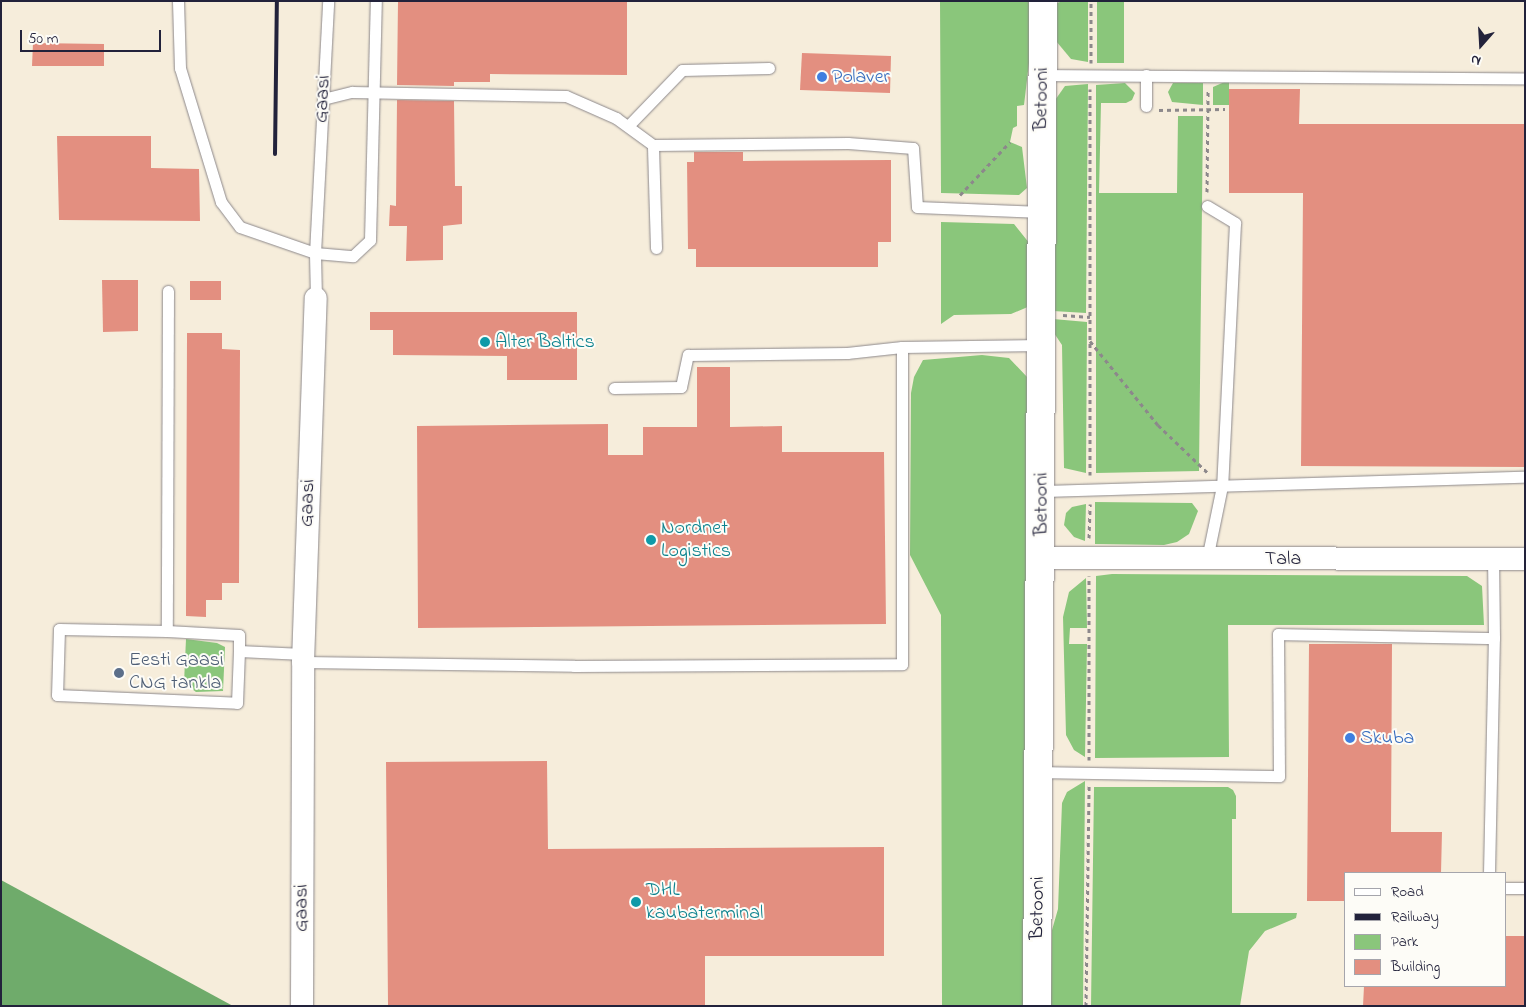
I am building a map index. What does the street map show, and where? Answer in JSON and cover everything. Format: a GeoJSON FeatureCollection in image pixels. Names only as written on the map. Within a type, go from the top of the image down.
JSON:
{"type":"FeatureCollection","features":[{"type":"Feature","properties":{"kind":"street","name":"Betooni"},"geometry":{"type":"LineString","coordinates":[[1037,1006],[1042,558],[1043,1]]}},
{"type":"Feature","properties":{"kind":"street","name":"Gaasi"},"geometry":{"type":"LineString","coordinates":[[302,1006],[303,658],[316,298]]}},
{"type":"Feature","properties":{"kind":"street","name":"Tala"},"geometry":{"type":"LineString","coordinates":[[1042,558],[1525,560]]}},
{"type":"Feature","properties":{"kind":"lane"},"geometry":{"type":"LineString","coordinates":[[178,1],[180,68],[221,202],[240,227],[315,253],[353,256],[370,240],[376,92],[376,1]]}},
{"type":"Feature","properties":{"kind":"lane","name":"Gaasi"},"geometry":{"type":"LineString","coordinates":[[316,298],[315,253],[328,1]]}},
{"type":"Feature","properties":{"kind":"lane"},"geometry":{"type":"LineString","coordinates":[[628,126],[682,70],[769,68]]}},
{"type":"Feature","properties":{"kind":"lane"},"geometry":{"type":"LineString","coordinates":[[1042,75],[1525,78]]}},
{"type":"Feature","properties":{"kind":"lane"},"geometry":{"type":"LineString","coordinates":[[1146,75],[1150,108]]}},
{"type":"Feature","properties":{"kind":"lane"},"geometry":{"type":"LineString","coordinates":[[323,99],[352,92],[566,96],[616,118],[653,145],[848,143],[913,148],[917,207],[1042,212]]}},
{"type":"Feature","properties":{"kind":"lane"},"geometry":{"type":"LineString","coordinates":[[653,145],[656,248]]}},
{"type":"Feature","properties":{"kind":"lane"},"geometry":{"type":"LineString","coordinates":[[1207,206],[1235,223],[1222,486],[1207,559]]}},
{"type":"Feature","properties":{"kind":"lane"},"geometry":{"type":"LineString","coordinates":[[167,632],[168,291]]}},
{"type":"Feature","properties":{"kind":"lane"},"geometry":{"type":"LineString","coordinates":[[614,388],[681,387],[688,355],[846,353],[902,347],[1042,345]]}},
{"type":"Feature","properties":{"kind":"lane"},"geometry":{"type":"LineString","coordinates":[[239,651],[303,658],[574,666],[902,664],[902,347]]}},
{"type":"Feature","properties":{"kind":"lane"},"geometry":{"type":"LineString","coordinates":[[1041,490],[1525,478]]}},
{"type":"Feature","properties":{"kind":"lane"},"geometry":{"type":"LineString","coordinates":[[1490,872],[1494,638],[1493,559]]}},
{"type":"Feature","properties":{"kind":"lane"},"geometry":{"type":"LineString","coordinates":[[59,629],[239,635],[239,651],[237,703],[56,694],[59,629]]}},
{"type":"Feature","properties":{"kind":"lane"},"geometry":{"type":"LineString","coordinates":[[1040,772],[1278,776],[1278,634],[1494,638]]}},
{"type":"Feature","properties":{"kind":"lane"},"geometry":{"type":"LineString","coordinates":[[1506,888],[1525,888]]}},
{"type":"Feature","properties":{"kind":"path"},"geometry":{"type":"LineString","coordinates":[[1207,206],[1208,76]]}},
{"type":"Feature","properties":{"kind":"path"},"geometry":{"type":"LineString","coordinates":[[1150,108],[1225,109]]}},
{"type":"Feature","properties":{"kind":"path"},"geometry":{"type":"LineString","coordinates":[[948,208],[1010,142]]}},
{"type":"Feature","properties":{"kind":"path"},"geometry":{"type":"LineString","coordinates":[[1042,313],[1090,317]]}},
{"type":"Feature","properties":{"kind":"path"},"geometry":{"type":"LineString","coordinates":[[1090,340],[1158,425],[1222,486]]}},
{"type":"Feature","properties":{"kind":"green space"},"geometry":{"type":"Polygon","coordinates":[[[940,1],[1030,1],[1029,63],[1024,105],[1017,106],[1017,126],[1013,128],[1010,142],[1022,147],[1027,188],[1019,195],[941,193],[940,1]]]}},
{"type":"Feature","properties":{"kind":"green space"},"geometry":{"type":"Polygon","coordinates":[[[1063,1],[1088,1],[1088,62],[1071,59],[1056,41],[1054,17],[1057,3],[1063,1]]]}},
{"type":"Feature","properties":{"kind":"green space"},"geometry":{"type":"Polygon","coordinates":[[[1097,1],[1124,1],[1124,63],[1097,63],[1097,1]]]}},
{"type":"Feature","properties":{"kind":"green space"},"geometry":{"type":"Polygon","coordinates":[[[1229,80],[1229,105],[1213,105],[1213,87],[1229,80]]]}},
{"type":"Feature","properties":{"kind":"green space"},"geometry":{"type":"Polygon","coordinates":[[[1125,83],[1135,93],[1132,100],[1126,103],[1101,103],[1099,193],[1177,193],[1178,116],[1203,116],[1199,471],[1096,473],[1096,85],[1125,83]]]}},
{"type":"Feature","properties":{"kind":"green space"},"geometry":{"type":"Polygon","coordinates":[[[1173,83],[1203,83],[1203,105],[1172,102],[1168,92],[1173,83]]]}},
{"type":"Feature","properties":{"kind":"green space"},"geometry":{"type":"Polygon","coordinates":[[[1088,84],[1086,313],[1053,311],[1053,103],[1065,86],[1088,84]]]}},
{"type":"Feature","properties":{"kind":"green space"},"geometry":{"type":"Polygon","coordinates":[[[941,222],[1014,224],[1030,244],[1030,306],[1011,314],[954,315],[941,324],[941,222]]]}},
{"type":"Feature","properties":{"kind":"green space"},"geometry":{"type":"Polygon","coordinates":[[[1053,319],[1087,322],[1086,473],[1064,468],[1062,345],[1052,330],[1053,319]]]}},
{"type":"Feature","properties":{"kind":"green space"},"geometry":{"type":"Polygon","coordinates":[[[982,355],[1009,358],[1028,378],[1025,1006],[942,1006],[941,615],[910,555],[911,393],[914,377],[923,360],[982,355]]]}},
{"type":"Feature","properties":{"kind":"green space"},"geometry":{"type":"Polygon","coordinates":[[[1095,502],[1192,503],[1198,511],[1189,534],[1177,542],[1164,545],[1095,544],[1095,502]]]}},
{"type":"Feature","properties":{"kind":"green space"},"geometry":{"type":"Polygon","coordinates":[[[1086,504],[1085,541],[1074,537],[1064,525],[1066,513],[1072,507],[1086,504]]]}},
{"type":"Feature","properties":{"kind":"green space"},"geometry":{"type":"Polygon","coordinates":[[[1112,574],[1467,576],[1482,586],[1484,625],[1228,625],[1229,757],[1095,758],[1096,576],[1112,574]]]}},
{"type":"Feature","properties":{"kind":"green space"},"geometry":{"type":"Polygon","coordinates":[[[1086,578],[1087,628],[1070,628],[1069,644],[1087,644],[1085,757],[1074,750],[1066,735],[1063,617],[1069,592],[1086,578]]]}},
{"type":"Feature","properties":{"kind":"green space"},"geometry":{"type":"Polygon","coordinates":[[[186,639],[217,643],[225,647],[223,691],[196,692],[184,683],[186,639]]]}},
{"type":"Feature","properties":{"kind":"green space"},"geometry":{"type":"Polygon","coordinates":[[[1085,781],[1083,1006],[1051,1006],[1052,930],[1058,909],[1062,803],[1067,792],[1085,781]]]}},
{"type":"Feature","properties":{"kind":"green space"},"geometry":{"type":"Polygon","coordinates":[[[1094,787],[1228,787],[1233,790],[1236,796],[1236,819],[1232,819],[1232,913],[1297,913],[1296,918],[1265,931],[1249,951],[1240,1006],[1091,1006],[1094,787]]]}},
{"type":"Feature","properties":{"kind":"green space"},"geometry":{"type":"Polygon","coordinates":[[[1,880],[233,1006],[1,1006],[1,880]]]}},
{"type":"Feature","properties":{"kind":"building"},"geometry":{"type":"Polygon","coordinates":[[[398,1],[627,1],[627,75],[490,74],[490,82],[454,82],[454,86],[397,85],[398,1]]]}},
{"type":"Feature","properties":{"kind":"building"},"geometry":{"type":"Polygon","coordinates":[[[33,43],[104,44],[104,66],[32,66],[33,43]]]}},
{"type":"Feature","properties":{"kind":"building"},"geometry":{"type":"Polygon","coordinates":[[[802,53],[891,56],[890,93],[800,90],[802,53]]]}},
{"type":"Feature","properties":{"kind":"building"},"geometry":{"type":"Polygon","coordinates":[[[1229,89],[1300,89],[1299,124],[1525,124],[1525,467],[1301,466],[1303,193],[1229,193],[1229,89]]]}},
{"type":"Feature","properties":{"kind":"building"},"geometry":{"type":"Polygon","coordinates":[[[397,100],[454,101],[455,186],[462,186],[462,224],[443,226],[443,260],[406,261],[407,226],[389,226],[390,205],[396,206],[397,100]]]}},
{"type":"Feature","properties":{"kind":"building"},"geometry":{"type":"Polygon","coordinates":[[[57,136],[151,136],[151,168],[199,169],[200,221],[59,220],[57,136]]]}},
{"type":"Feature","properties":{"kind":"building"},"geometry":{"type":"Polygon","coordinates":[[[694,152],[743,152],[743,161],[891,160],[891,242],[878,242],[878,267],[696,267],[696,249],[688,249],[687,162],[694,162],[694,152]]]}},
{"type":"Feature","properties":{"kind":"building"},"geometry":{"type":"Polygon","coordinates":[[[102,280],[138,280],[138,331],[103,332],[102,280]]]}},
{"type":"Feature","properties":{"kind":"building"},"geometry":{"type":"Polygon","coordinates":[[[190,281],[221,281],[221,300],[190,300],[190,281]]]}},
{"type":"Feature","properties":{"kind":"building","name":"Alter Baltics"},"geometry":{"type":"Polygon","coordinates":[[[370,312],[577,312],[577,380],[507,380],[507,356],[393,355],[393,330],[370,330],[370,312]]]}},
{"type":"Feature","properties":{"kind":"building"},"geometry":{"type":"Polygon","coordinates":[[[187,333],[222,333],[222,349],[240,350],[239,583],[222,583],[222,600],[206,600],[206,617],[186,616],[187,333]]]}},
{"type":"Feature","properties":{"kind":"building","name":"Nordnet Logistics"},"geometry":{"type":"Polygon","coordinates":[[[697,367],[730,367],[730,427],[782,426],[782,452],[884,452],[886,624],[418,628],[417,426],[608,424],[608,455],[643,455],[643,427],[697,427],[697,367]]]}},
{"type":"Feature","properties":{"kind":"building","name":"Skuba"},"geometry":{"type":"Polygon","coordinates":[[[1309,644],[1392,644],[1391,832],[1442,832],[1441,872],[1344,872],[1344,901],[1307,901],[1309,644]]]}},
{"type":"Feature","properties":{"kind":"building","name":"DHL kaubaterminal"},"geometry":{"type":"Polygon","coordinates":[[[547,761],[548,849],[884,847],[884,956],[705,956],[705,1006],[388,1006],[386,762],[547,761]]]}},
{"type":"Feature","properties":{"kind":"building"},"geometry":{"type":"Polygon","coordinates":[[[1506,936],[1525,936],[1525,1006],[1363,1006],[1364,987],[1506,987],[1506,936]]]}},
{"type":"Feature","properties":{"kind":"railway"},"geometry":{"type":"LineString","coordinates":[[275,154],[277,1]]}},
{"type":"Feature","properties":{"kind":"place","name":"Polaver"},"geometry":{"type":"Point","coordinates":[822,77]}},
{"type":"Feature","properties":{"kind":"place","name":"Alter Baltics"},"geometry":{"type":"Point","coordinates":[485,342]}},
{"type":"Feature","properties":{"kind":"place","name":"Nordnet Logistics"},"geometry":{"type":"Point","coordinates":[651,540]}},
{"type":"Feature","properties":{"kind":"place","name":"Eesti Gaasi CNG tankla"},"geometry":{"type":"Point","coordinates":[119,673]}},
{"type":"Feature","properties":{"kind":"place","name":"Skuba"},"geometry":{"type":"Point","coordinates":[1350,738]}},
{"type":"Feature","properties":{"kind":"place","name":"DHL kaubaterminal"},"geometry":{"type":"Point","coordinates":[636,902]}}]}
